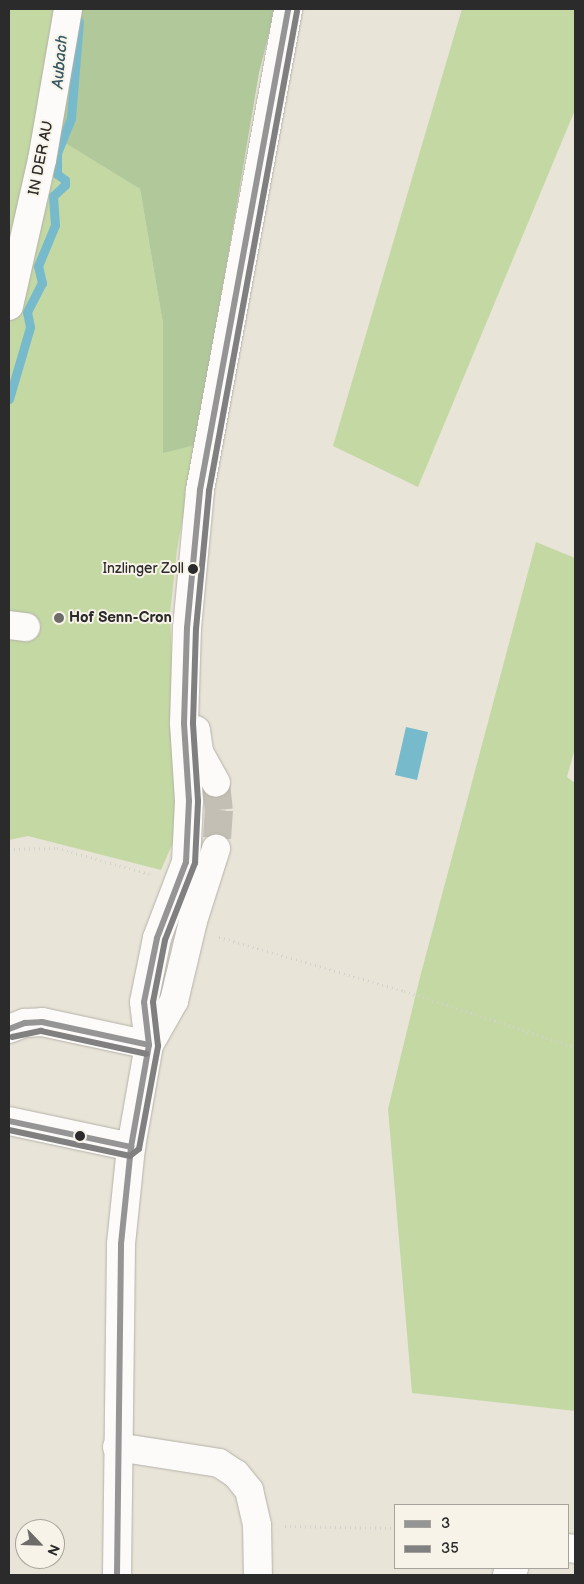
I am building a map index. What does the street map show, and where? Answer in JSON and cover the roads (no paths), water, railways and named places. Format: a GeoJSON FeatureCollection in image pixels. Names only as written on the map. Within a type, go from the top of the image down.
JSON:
{"type":"FeatureCollection","features":[{"type":"Feature","properties":{"kind":"street","name":"IN DER AU"},"geometry":{"type":"LineString","coordinates":[[9,306],[42,160],[68,9]]}},
{"type":"Feature","properties":{"kind":"street"},"geometry":{"type":"LineString","coordinates":[[117,1575],[117,1447],[121,1244],[131,1147],[149,1045],[174,1001],[185,905],[189,801],[184,723],[187,628],[200,490],[260,144],[288,9]]}},
{"type":"Feature","properties":{"kind":"street"},"geometry":{"type":"LineString","coordinates":[[186,693],[194,716],[200,752],[216,783]]}},
{"type":"Feature","properties":{"kind":"street"},"geometry":{"type":"LineString","coordinates":[[185,905],[216,848]]}},
{"type":"Feature","properties":{"kind":"street"},"geometry":{"type":"LineString","coordinates":[[9,1029],[25,1023],[42,1022],[149,1045]]}},
{"type":"Feature","properties":{"kind":"street"},"geometry":{"type":"LineString","coordinates":[[9,1121],[131,1147]]}},
{"type":"Feature","properties":{"kind":"street"},"geometry":{"type":"LineString","coordinates":[[117,1447],[219,1463],[236,1474],[248,1490],[257,1525],[258,1575]]}},
{"type":"Feature","properties":{"kind":"water"},"geometry":{"type":"Polygon","coordinates":[[[406,727],[428,732],[417,780],[395,775],[406,727]]]}},
{"type":"Feature","properties":{"kind":"waterway","name":"Aubach"},"geometry":{"type":"LineString","coordinates":[[9,399],[30,327],[27,312],[42,283],[38,266],[55,225],[53,196],[65,185],[65,180],[57,174],[57,153],[71,118],[79,21]]}},
{"type":"Feature","properties":{"kind":"tunnel"},"geometry":{"type":"LineString","coordinates":[[216,783],[219,810],[216,849]]}},
{"type":"Feature","properties":{"kind":"place","name":"Inzlinger Zoll"},"geometry":{"type":"Point","coordinates":[193,569]}},
{"type":"Feature","properties":{"kind":"place","name":"Hof Senn-Cron"},"geometry":{"type":"Point","coordinates":[59,618]}}]}
